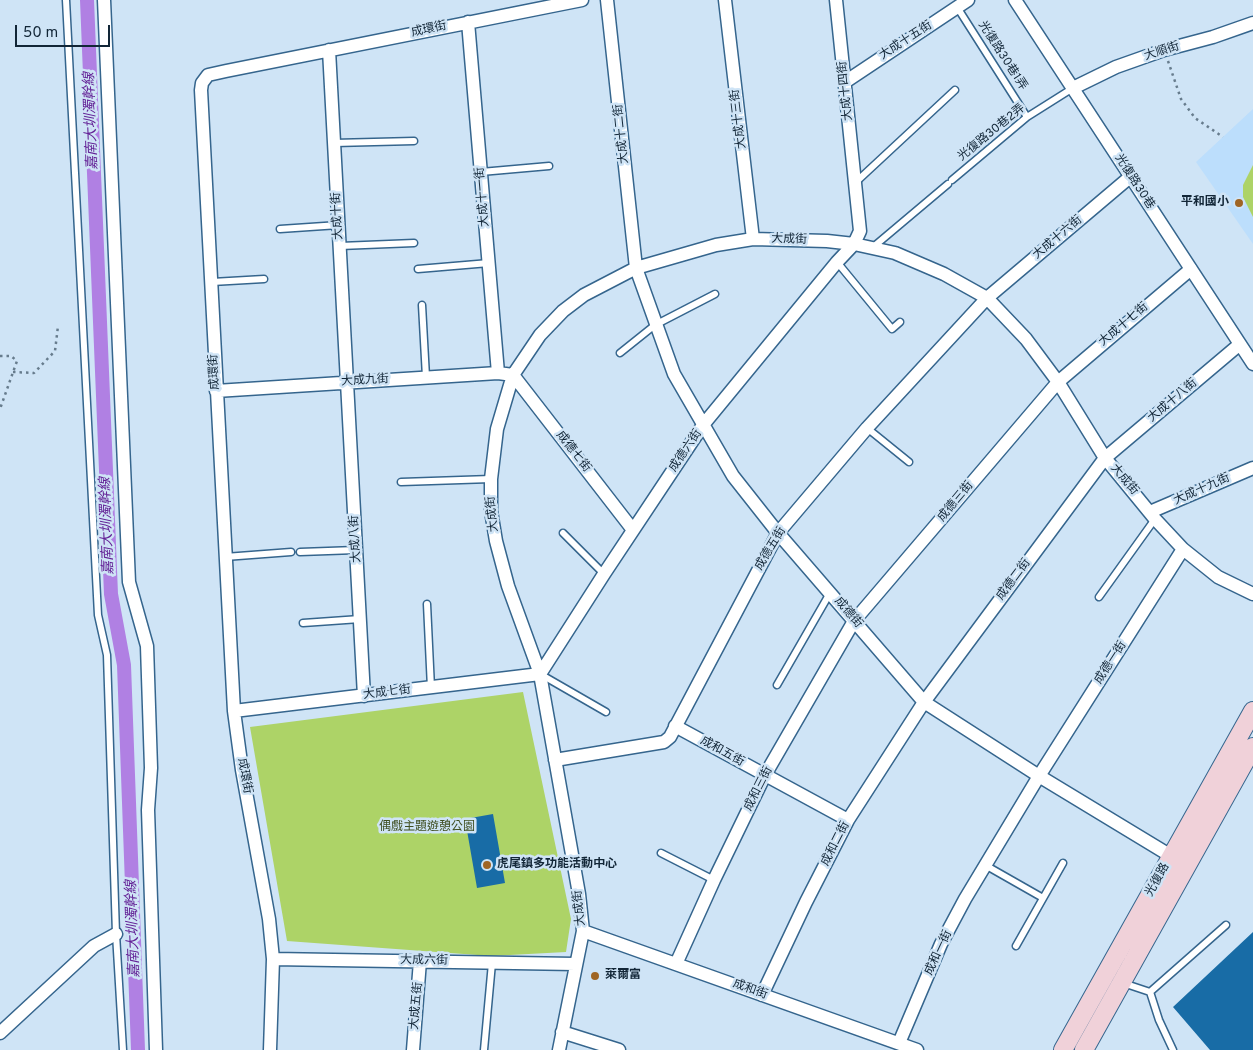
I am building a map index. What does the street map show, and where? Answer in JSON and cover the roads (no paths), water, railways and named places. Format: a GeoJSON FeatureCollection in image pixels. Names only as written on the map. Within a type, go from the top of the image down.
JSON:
{"type":"FeatureCollection","features":[{"type":"Feature","properties":{"kind":"main road","name":"光復路"},"geometry":{"type":"LineString","coordinates":[[1063,1050],[1253,711]]}},
{"type":"Feature","properties":{"kind":"main road","name":"光復路"},"geometry":{"type":"LineString","coordinates":[[1084,1050],[1253,747]]}},
{"type":"Feature","properties":{"kind":"street"},"geometry":{"type":"LineString","coordinates":[[104,0],[129,582],[148,646],[151,768],[148,810],[156,1050]]}},
{"type":"Feature","properties":{"kind":"street","name":"成環街"},"geometry":{"type":"LineString","coordinates":[[270,1050],[273,958],[269,919],[242,770],[234,711],[200,90],[202,83],[208,76],[582,0]]}},
{"type":"Feature","properties":{"kind":"street","name":"大成十二街"},"geometry":{"type":"LineString","coordinates":[[607,0],[636,268]]}},
{"type":"Feature","properties":{"kind":"street","name":"大成十三街"},"geometry":{"type":"LineString","coordinates":[[725,0],[753,239]]}},
{"type":"Feature","properties":{"kind":"street","name":"大成十四街"},"geometry":{"type":"LineString","coordinates":[[836,0],[860,231],[854,244]]}},
{"type":"Feature","properties":{"kind":"street","name":"光復路30巷"},"geometry":{"type":"LineString","coordinates":[[1015,0],[1253,364]]}},
{"type":"Feature","properties":{"kind":"street","name":"大成十五街"},"geometry":{"type":"LineString","coordinates":[[846,82],[962,4]]}},
{"type":"Feature","properties":{"kind":"street","name":"大成十一街"},"geometry":{"type":"LineString","coordinates":[[468,22],[498,372]]}},
{"type":"Feature","properties":{"kind":"street","name":"大順街"},"geometry":{"type":"LineString","coordinates":[[1073,88],[1116,68],[1164,50],[1213,37],[1253,23]]}},
{"type":"Feature","properties":{"kind":"street","name":"大成十街"},"geometry":{"type":"LineString","coordinates":[[329,50],[347,382]]}},
{"type":"Feature","properties":{"kind":"street","name":"大成十六街"},"geometry":{"type":"LineString","coordinates":[[987,298],[1130,177]]}},
{"type":"Feature","properties":{"kind":"street","name":"大成街"},"geometry":{"type":"LineString","coordinates":[[559,1050],[582,931],[579,894],[540,674],[508,586],[496,541],[491,511],[490,479],[497,429],[513,375],[540,335],[563,310],[584,294],[636,268],[708,248],[753,239],[827,241],[854,244],[895,253],[944,274],[987,298],[1026,339],[1058,382],[1105,458],[1183,549],[1218,576],[1253,594]]}},
{"type":"Feature","properties":{"kind":"street","name":"成德六街"},"geometry":{"type":"LineString","coordinates":[[540,674],[703,425],[837,262],[854,244]]}},
{"type":"Feature","properties":{"kind":"street","name":"成德街"},"geometry":{"type":"LineString","coordinates":[[636,268],[674,374],[733,476],[778,534],[924,702],[1039,776],[1171,856]]}},
{"type":"Feature","properties":{"kind":"street","name":"大成十七街"},"geometry":{"type":"LineString","coordinates":[[1058,382],[1191,269]]}},
{"type":"Feature","properties":{"kind":"street","name":"成德五街"},"geometry":{"type":"LineString","coordinates":[[555,760],[664,742],[670,737],[778,534],[866,428],[987,298]]}},
{"type":"Feature","properties":{"kind":"street","name":"大成十八街"},"geometry":{"type":"LineString","coordinates":[[1105,458],[1240,344]]}},
{"type":"Feature","properties":{"kind":"street","name":"大成九街"},"geometry":{"type":"LineString","coordinates":[[216,391],[498,372],[513,375]]}},
{"type":"Feature","properties":{"kind":"street","name":"成德七街"},"geometry":{"type":"LineString","coordinates":[[513,375],[633,530]]}},
{"type":"Feature","properties":{"kind":"street","name":"大成八街"},"geometry":{"type":"LineString","coordinates":[[347,382],[364,696]]}},
{"type":"Feature","properties":{"kind":"street","name":"成德三街"},"geometry":{"type":"LineString","coordinates":[[854,621],[1058,382]]}},
{"type":"Feature","properties":{"kind":"street","name":"成德二街"},"geometry":{"type":"LineString","coordinates":[[924,702],[1105,458]]}},
{"type":"Feature","properties":{"kind":"street","name":"大成十九街"},"geometry":{"type":"LineString","coordinates":[[1153,516],[1253,468]]}},
{"type":"Feature","properties":{"kind":"street","name":"成德一街"},"geometry":{"type":"LineString","coordinates":[[1039,776],[1183,549]]}},
{"type":"Feature","properties":{"kind":"street","name":"成和三街"},"geometry":{"type":"LineString","coordinates":[[676,964],[714,880],[766,775],[854,621]]}},
{"type":"Feature","properties":{"kind":"street","name":"大成七街"},"geometry":{"type":"LineString","coordinates":[[234,711],[540,674]]}},
{"type":"Feature","properties":{"kind":"street","name":"成和二街"},"geometry":{"type":"LineString","coordinates":[[762,995],[806,902],[848,820],[924,702]]}},
{"type":"Feature","properties":{"kind":"street","name":"成和五街"},"geometry":{"type":"LineString","coordinates":[[675,726],[848,820]]}},
{"type":"Feature","properties":{"kind":"street","name":"成和一街"},"geometry":{"type":"LineString","coordinates":[[899,1044],[941,944],[985,865],[1039,776]]}},
{"type":"Feature","properties":{"kind":"street","name":"成和街"},"geometry":{"type":"LineString","coordinates":[[582,931],[917,1050]]}},
{"type":"Feature","properties":{"kind":"street"},"geometry":{"type":"LineString","coordinates":[[0,1033],[94,946],[116,934]]}},
{"type":"Feature","properties":{"kind":"street","name":"大成六街"},"geometry":{"type":"LineString","coordinates":[[273,958],[575,964]]}},
{"type":"Feature","properties":{"kind":"street","name":"大成五街"},"geometry":{"type":"LineString","coordinates":[[413,1050],[420,961]]}},
{"type":"Feature","properties":{"kind":"street"},"geometry":{"type":"LineString","coordinates":[[562,1032],[619,1050]]}},
{"type":"Feature","properties":{"kind":"lane"},"geometry":{"type":"LineString","coordinates":[[66,0],[98,615],[107,655],[116,934],[123,1050]]}},
{"type":"Feature","properties":{"kind":"lane","name":"光復路30巷1弄"},"geometry":{"type":"LineString","coordinates":[[962,4],[1027,117]]}},
{"type":"Feature","properties":{"kind":"lane","name":"光復路30巷2弄"},"geometry":{"type":"LineString","coordinates":[[872,248],[1027,117],[1073,88]]}},
{"type":"Feature","properties":{"kind":"lane"},"geometry":{"type":"LineString","coordinates":[[856,182],[955,90]]}},
{"type":"Feature","properties":{"kind":"lane"},"geometry":{"type":"LineString","coordinates":[[334,143],[414,141]]}},
{"type":"Feature","properties":{"kind":"lane"},"geometry":{"type":"LineString","coordinates":[[481,172],[549,166]]}},
{"type":"Feature","properties":{"kind":"lane"},"geometry":{"type":"LineString","coordinates":[[280,229],[339,225]]}},
{"type":"Feature","properties":{"kind":"lane"},"geometry":{"type":"LineString","coordinates":[[340,246],[414,242]]}},
{"type":"Feature","properties":{"kind":"lane"},"geometry":{"type":"LineString","coordinates":[[837,262],[892,329],[900,322]]}},
{"type":"Feature","properties":{"kind":"lane"},"geometry":{"type":"LineString","coordinates":[[418,269],[489,263]]}},
{"type":"Feature","properties":{"kind":"lane"},"geometry":{"type":"LineString","coordinates":[[212,282],[264,279]]}},
{"type":"Feature","properties":{"kind":"lane"},"geometry":{"type":"LineString","coordinates":[[620,353],[655,325],[714,294]]}},
{"type":"Feature","properties":{"kind":"lane"},"geometry":{"type":"LineString","coordinates":[[422,305],[426,377]]}},
{"type":"Feature","properties":{"kind":"lane"},"geometry":{"type":"LineString","coordinates":[[866,428],[909,462]]}},
{"type":"Feature","properties":{"kind":"lane"},"geometry":{"type":"LineString","coordinates":[[402,482],[490,479]]}},
{"type":"Feature","properties":{"kind":"lane"},"geometry":{"type":"LineString","coordinates":[[1099,597],[1153,516]]}},
{"type":"Feature","properties":{"kind":"lane"},"geometry":{"type":"LineString","coordinates":[[563,533],[604,574]]}},
{"type":"Feature","properties":{"kind":"lane"},"geometry":{"type":"LineString","coordinates":[[300,552],[356,550]]}},
{"type":"Feature","properties":{"kind":"lane"},"geometry":{"type":"LineString","coordinates":[[225,557],[291,552]]}},
{"type":"Feature","properties":{"kind":"lane"},"geometry":{"type":"LineString","coordinates":[[776,685],[830,592]]}},
{"type":"Feature","properties":{"kind":"lane"},"geometry":{"type":"LineString","coordinates":[[427,604],[431,688]]}},
{"type":"Feature","properties":{"kind":"lane"},"geometry":{"type":"LineString","coordinates":[[303,623],[360,619]]}},
{"type":"Feature","properties":{"kind":"lane"},"geometry":{"type":"LineString","coordinates":[[540,674],[606,712]]}},
{"type":"Feature","properties":{"kind":"lane"},"geometry":{"type":"LineString","coordinates":[[661,854],[714,880]]}},
{"type":"Feature","properties":{"kind":"lane"},"geometry":{"type":"LineString","coordinates":[[1016,946],[1063,862]]}},
{"type":"Feature","properties":{"kind":"lane"},"geometry":{"type":"LineString","coordinates":[[985,865],[1043,898]]}},
{"type":"Feature","properties":{"kind":"lane"},"geometry":{"type":"LineString","coordinates":[[1150,992],[1226,925]]}},
{"type":"Feature","properties":{"kind":"lane"},"geometry":{"type":"LineString","coordinates":[[484,1050],[492,963]]}},
{"type":"Feature","properties":{"kind":"lane"},"geometry":{"type":"LineString","coordinates":[[1121,982],[1150,992]]}},
{"type":"Feature","properties":{"kind":"lane"},"geometry":{"type":"LineString","coordinates":[[1150,992],[1159,1020],[1173,1050]]}},
{"type":"Feature","properties":{"kind":"waterway","name":"嘉南大圳濁幹線"},"geometry":{"type":"LineString","coordinates":[[87,0],[111,594],[124,665],[138,1050]]}},
{"type":"Feature","properties":{"kind":"place","name":"平和國小"},"geometry":{"type":"Point","coordinates":[1239,203]}},
{"type":"Feature","properties":{"kind":"place","name":"虎尾鎮多功能活動中心"},"geometry":{"type":"Point","coordinates":[487,865]}},
{"type":"Feature","properties":{"kind":"place","name":"萊爾富"},"geometry":{"type":"Point","coordinates":[595,976]}},
{"type":"Feature","properties":{"kind":"park label","name":"偶戲主題遊憩公園"},"geometry":{"type":"Point","coordinates":[427,828]}}]}
